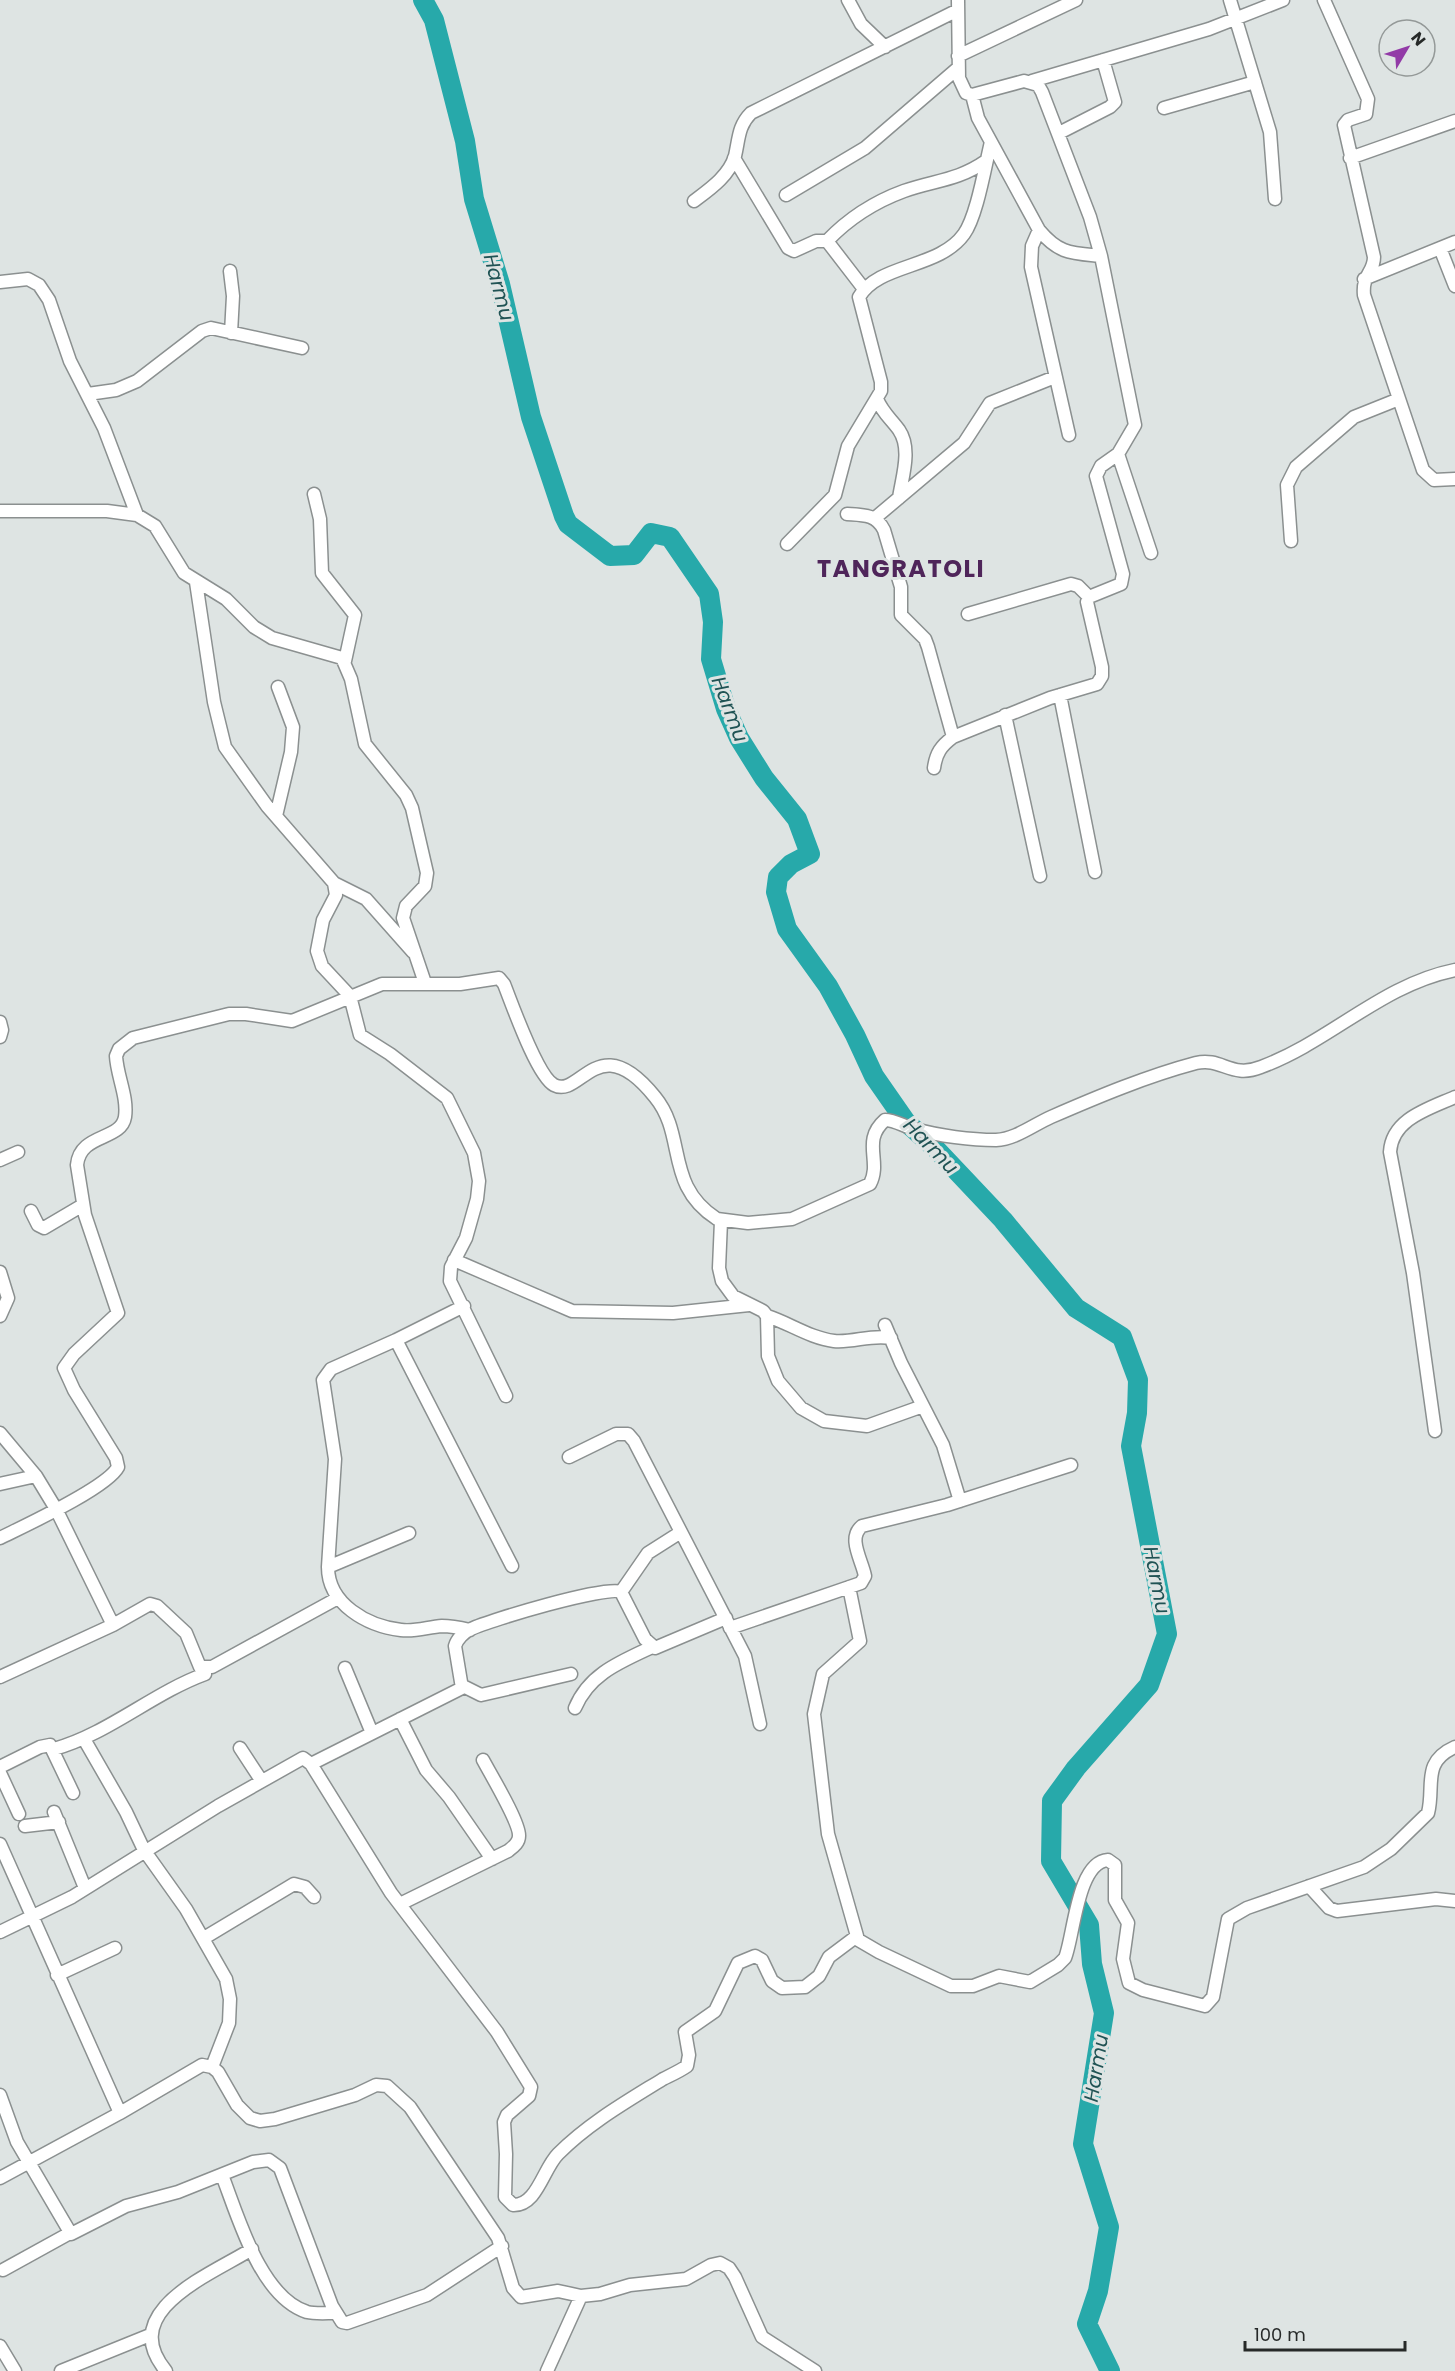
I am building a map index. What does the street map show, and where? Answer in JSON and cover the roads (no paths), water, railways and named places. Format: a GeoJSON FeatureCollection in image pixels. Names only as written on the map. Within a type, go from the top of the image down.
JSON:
{"type":"FeatureCollection","features":[{"type":"Feature","properties":{"kind":"street"},"geometry":{"type":"LineString","coordinates":[[786,195],[865,148],[958,62],[1076,0]]}},
{"type":"Feature","properties":{"kind":"street"},"geometry":{"type":"LineString","coordinates":[[1230,0],[1270,132],[1275,199]]}},
{"type":"Feature","properties":{"kind":"street"},"geometry":{"type":"LineString","coordinates":[[694,201],[718,182],[734,158],[739,132],[744,120],[751,113],[885,46],[958,5],[958,62],[962,87],[966,93],[972,95],[1024,81],[1032,81],[1235,20],[1283,0]]}},
{"type":"Feature","properties":{"kind":"street"},"geometry":{"type":"LineString","coordinates":[[1324,0],[1368,99],[1366,114],[1348,120],[1344,125],[1374,257],[1374,264],[1364,279],[1364,295],[1423,470],[1428,477],[1434,480],[1455,479]]}},
{"type":"Feature","properties":{"kind":"street"},"geometry":{"type":"LineString","coordinates":[[853,1],[861,24],[885,46]]}},
{"type":"Feature","properties":{"kind":"street"},"geometry":{"type":"LineString","coordinates":[[1059,133],[1110,107],[1115,102],[1103,60]]}},
{"type":"Feature","properties":{"kind":"street"},"geometry":{"type":"LineString","coordinates":[[1032,81],[1042,92],[1059,133],[1101,256],[1135,418],[1132,432],[1118,454],[1101,466],[1096,476],[1123,579],[1121,584],[1089,597]]}},
{"type":"Feature","properties":{"kind":"street"},"geometry":{"type":"LineString","coordinates":[[1164,108],[1255,82]]}},
{"type":"Feature","properties":{"kind":"street"},"geometry":{"type":"LineString","coordinates":[[972,95],[974,111],[1039,230],[1049,242],[1064,252],[1101,256]]}},
{"type":"Feature","properties":{"kind":"street"},"geometry":{"type":"LineString","coordinates":[[1350,158],[1455,121]]}},
{"type":"Feature","properties":{"kind":"street"},"geometry":{"type":"LineString","coordinates":[[787,544],[835,495],[848,446],[877,399],[881,382],[859,297],[872,282],[946,253],[953,247],[970,222],[991,142]]}},
{"type":"Feature","properties":{"kind":"street"},"geometry":{"type":"LineString","coordinates":[[734,158],[788,248],[802,249],[816,241],[827,241],[858,213],[904,192],[967,174],[986,161]]}},
{"type":"Feature","properties":{"kind":"street"},"geometry":{"type":"LineString","coordinates":[[1039,230],[1032,246],[1031,267],[1069,435]]}},
{"type":"Feature","properties":{"kind":"street"},"geometry":{"type":"LineString","coordinates":[[827,241],[864,289]]}},
{"type":"Feature","properties":{"kind":"street"},"geometry":{"type":"LineString","coordinates":[[1364,279],[1455,242]]}},
{"type":"Feature","properties":{"kind":"street"},"geometry":{"type":"LineString","coordinates":[[1440,248],[1455,286]]}},
{"type":"Feature","properties":{"kind":"street"},"geometry":{"type":"LineString","coordinates":[[230,271],[233,296],[231,333]]}},
{"type":"Feature","properties":{"kind":"street"},"geometry":{"type":"LineString","coordinates":[[0,282],[28,279],[43,290],[58,321],[70,361],[88,394],[137,515]]}},
{"type":"Feature","properties":{"kind":"street"},"geometry":{"type":"LineString","coordinates":[[88,394],[116,390],[137,381],[202,331],[216,328],[302,348]]}},
{"type":"Feature","properties":{"kind":"street"},"geometry":{"type":"LineString","coordinates":[[875,518],[963,443],[990,403],[1055,376]]}},
{"type":"Feature","properties":{"kind":"street"},"geometry":{"type":"LineString","coordinates":[[877,399],[882,411],[900,431],[906,448],[899,498]]}},
{"type":"Feature","properties":{"kind":"street"},"geometry":{"type":"LineString","coordinates":[[1291,542],[1287,485],[1291,474],[1354,417],[1399,399]]}},
{"type":"Feature","properties":{"kind":"street"},"geometry":{"type":"LineString","coordinates":[[1118,454],[1151,553]]}},
{"type":"Feature","properties":{"kind":"street"},"geometry":{"type":"LineString","coordinates":[[314,494],[320,519],[322,573],[355,615],[345,662]]}},
{"type":"Feature","properties":{"kind":"street"},"geometry":{"type":"LineString","coordinates":[[0,510],[107,512],[137,515],[155,526],[177,565],[196,582],[226,599],[254,627],[272,638],[339,655],[345,662],[351,678],[365,744],[406,795],[412,808],[427,873],[425,886],[406,906],[403,918],[425,983]]}},
{"type":"Feature","properties":{"kind":"street"},"geometry":{"type":"LineString","coordinates":[[847,514],[875,518],[884,530],[901,587],[901,615],[925,639],[953,737]]}},
{"type":"Feature","properties":{"kind":"street"},"geometry":{"type":"LineString","coordinates":[[196,582],[214,702],[225,747],[276,816],[334,883],[366,899],[391,930],[417,956]]}},
{"type":"Feature","properties":{"kind":"street"},"geometry":{"type":"LineString","coordinates":[[934,768],[939,751],[953,737],[1005,715],[1097,684],[1102,676],[1089,597],[1078,586],[1071,584],[968,614]]}},
{"type":"Feature","properties":{"kind":"street"},"geometry":{"type":"LineString","coordinates":[[276,816],[291,752],[293,728],[278,687]]}},
{"type":"Feature","properties":{"kind":"street"},"geometry":{"type":"LineString","coordinates":[[1060,695],[1095,872]]}},
{"type":"Feature","properties":{"kind":"street"},"geometry":{"type":"LineString","coordinates":[[1005,715],[1040,876]]}},
{"type":"Feature","properties":{"kind":"street"},"geometry":{"type":"LineString","coordinates":[[334,883],[336,895],[323,920],[317,951],[322,966],[350,996],[360,1035],[447,1098],[474,1153],[479,1181],[477,1198],[466,1238],[454,1260],[450,1281],[506,1396]]}},
{"type":"Feature","properties":{"kind":"street"},"geometry":{"type":"LineString","coordinates":[[0,1538],[105,1480],[118,1467],[116,1458],[64,1370],[74,1354],[118,1313],[83,1205],[77,1177],[78,1159],[90,1142],[118,1129],[125,1118],[126,1107],[116,1059],[121,1047],[133,1038],[229,1014],[246,1014],[292,1021],[381,984],[460,984],[496,978],[501,980],[543,1074],[555,1086],[565,1086],[605,1065],[620,1066],[636,1077],[654,1096],[669,1120],[682,1179],[705,1209],[721,1221],[748,1223],[792,1219],[865,1188],[873,1177],[872,1137],[885,1120],[924,1131],[973,1138],[1008,1138],[1088,1102],[1193,1064],[1211,1061],[1237,1072],[1261,1068],[1324,1037],[1363,1008],[1393,991],[1424,977],[1455,970]]}},
{"type":"Feature","properties":{"kind":"street"},"geometry":{"type":"LineString","coordinates":[[0,1022],[2,1030],[0,1037]]}},
{"type":"Feature","properties":{"kind":"street"},"geometry":{"type":"LineString","coordinates":[[1435,1431],[1413,1273],[1390,1152],[1391,1139],[1400,1126],[1414,1116],[1455,1097]]}},
{"type":"Feature","properties":{"kind":"street"},"geometry":{"type":"LineString","coordinates":[[0,1160],[18,1152]]}},
{"type":"Feature","properties":{"kind":"street"},"geometry":{"type":"LineString","coordinates":[[32,1211],[38,1225],[44,1228],[83,1205]]}},
{"type":"Feature","properties":{"kind":"street"},"geometry":{"type":"LineString","coordinates":[[721,1221],[720,1276],[733,1296],[759,1308],[767,1317],[800,1331],[835,1341],[875,1335],[891,1338]]}},
{"type":"Feature","properties":{"kind":"street"},"geometry":{"type":"LineString","coordinates":[[454,1260],[572,1311],[673,1313],[749,1305]]}},
{"type":"Feature","properties":{"kind":"street"},"geometry":{"type":"LineString","coordinates":[[0,1272],[8,1298],[0,1316]]}},
{"type":"Feature","properties":{"kind":"street"},"geometry":{"type":"LineString","coordinates":[[464,1306],[332,1369],[323,1380],[335,1459],[329,1582],[338,1598],[354,1612],[399,1630],[444,1626],[470,1630],[557,1603],[611,1590],[621,1592]]}},
{"type":"Feature","properties":{"kind":"street"},"geometry":{"type":"LineString","coordinates":[[767,1317],[766,1344],[778,1381],[801,1408],[819,1420],[867,1426],[923,1406]]}},
{"type":"Feature","properties":{"kind":"street"},"geometry":{"type":"LineString","coordinates":[[885,1324],[943,1445],[960,1501]]}},
{"type":"Feature","properties":{"kind":"street"},"geometry":{"type":"LineString","coordinates":[[396,1340],[512,1566]]}},
{"type":"Feature","properties":{"kind":"street"},"geometry":{"type":"LineString","coordinates":[[0,1433],[36,1476],[56,1509],[113,1625]]}},
{"type":"Feature","properties":{"kind":"street"},"geometry":{"type":"LineString","coordinates":[[569,1456],[616,1434],[628,1434],[745,1656],[760,1724]]}},
{"type":"Feature","properties":{"kind":"street"},"geometry":{"type":"LineString","coordinates":[[575,1708],[581,1694],[595,1679],[611,1667],[652,1647],[664,1647],[728,1623],[861,1583],[865,1576],[854,1539],[856,1530],[862,1526],[960,1501],[1071,1465]]}},
{"type":"Feature","properties":{"kind":"street"},"geometry":{"type":"LineString","coordinates":[[0,1484],[36,1476]]}},
{"type":"Feature","properties":{"kind":"street"},"geometry":{"type":"LineString","coordinates":[[621,1592],[648,1553],[681,1532]]}},
{"type":"Feature","properties":{"kind":"street"},"geometry":{"type":"LineString","coordinates":[[328,1567],[409,1533]]}},
{"type":"Feature","properties":{"kind":"street"},"geometry":{"type":"LineString","coordinates":[[0,1932],[85,1888],[144,1850],[299,1758],[311,1764],[400,1904],[497,2032],[531,2087],[529,2096],[507,2115],[504,2122],[506,2154],[503,2192],[508,2202],[513,2205],[524,2205],[530,2200],[553,2160],[604,2115],[687,2066],[690,2055],[685,2032],[715,2011],[738,1963],[755,1956],[762,1960],[772,1981],[782,1988],[805,1987],[819,1976],[829,1957],[855,1938],[856,1925],[828,1834],[814,1714],[823,1674],[860,1641],[849,1587]]}},
{"type":"Feature","properties":{"kind":"street"},"geometry":{"type":"LineString","coordinates":[[621,1592],[645,1640],[652,1647]]}},
{"type":"Feature","properties":{"kind":"street"},"geometry":{"type":"LineString","coordinates":[[0,1677],[113,1625],[147,1605],[155,1604],[186,1634],[196,1662],[200,1667],[207,1668],[338,1598]]}},
{"type":"Feature","properties":{"kind":"street"},"geometry":{"type":"LineString","coordinates":[[463,1686],[455,1646],[470,1630]]}},
{"type":"Feature","properties":{"kind":"street"},"geometry":{"type":"LineString","coordinates":[[345,1668],[372,1733]]}},
{"type":"Feature","properties":{"kind":"street"},"geometry":{"type":"LineString","coordinates":[[54,1749],[84,1739],[205,1674]]}},
{"type":"Feature","properties":{"kind":"street"},"geometry":{"type":"LineString","coordinates":[[463,1686],[481,1695],[571,1674]]}},
{"type":"Feature","properties":{"kind":"street"},"geometry":{"type":"LineString","coordinates":[[311,1764],[463,1686]]}},
{"type":"Feature","properties":{"kind":"street"},"geometry":{"type":"LineString","coordinates":[[400,1719],[426,1770],[449,1797],[492,1859]]}},
{"type":"Feature","properties":{"kind":"street"},"geometry":{"type":"LineString","coordinates":[[84,1739],[126,1812],[144,1850],[204,1938],[226,1979],[230,1999],[229,2023],[212,2067]]}},
{"type":"Feature","properties":{"kind":"street"},"geometry":{"type":"LineString","coordinates":[[0,1767],[40,1747],[50,1745],[54,1749],[73,1793]]}},
{"type":"Feature","properties":{"kind":"street"},"geometry":{"type":"LineString","coordinates":[[855,1938],[951,1986],[973,1986],[999,1976],[1009,1976],[1026,1983],[1038,1979],[1062,1961],[1068,1950],[1080,1895],[1099,1863],[1105,1860],[1113,1861],[1115,1900],[1128,1923],[1123,1959],[1129,1983],[1202,2007],[1210,2004],[1213,1997],[1228,1919],[1247,1908],[1364,1867],[1397,1843],[1428,1813],[1432,1770],[1438,1759],[1455,1747]]}},
{"type":"Feature","properties":{"kind":"street"},"geometry":{"type":"LineString","coordinates":[[240,1748],[261,1780]]}},
{"type":"Feature","properties":{"kind":"street"},"geometry":{"type":"LineString","coordinates":[[400,1904],[514,1846],[519,1836],[516,1824],[483,1760]]}},
{"type":"Feature","properties":{"kind":"street"},"geometry":{"type":"LineString","coordinates":[[0,1773],[19,1814]]}},
{"type":"Feature","properties":{"kind":"street"},"geometry":{"type":"LineString","coordinates":[[25,1826],[56,1817],[85,1888]]}},
{"type":"Feature","properties":{"kind":"street"},"geometry":{"type":"LineString","coordinates":[[0,1844],[120,2113]]}},
{"type":"Feature","properties":{"kind":"street"},"geometry":{"type":"LineString","coordinates":[[204,1938],[294,1884],[305,1887],[314,1897]]}},
{"type":"Feature","properties":{"kind":"street"},"geometry":{"type":"LineString","coordinates":[[1310,1886],[1329,1908],[1336,1911],[1436,1899],[1455,1901]]}},
{"type":"Feature","properties":{"kind":"street"},"geometry":{"type":"LineString","coordinates":[[57,1975],[115,1948]]}},
{"type":"Feature","properties":{"kind":"street"},"geometry":{"type":"LineString","coordinates":[[0,2178],[120,2113],[197,2067],[207,2064],[212,2067],[237,2105],[250,2118],[260,2121],[275,2119],[355,2095],[376,2085],[387,2086],[410,2106],[502,2246],[511,2282],[521,2297],[558,2291],[581,2296],[652,2281],[686,2278],[711,2265],[720,2263],[729,2268],[735,2277],[762,2337],[815,2371]]}},
{"type":"Feature","properties":{"kind":"street"},"geometry":{"type":"LineString","coordinates":[[0,2095],[15,2136],[70,2233]]}},
{"type":"Feature","properties":{"kind":"street"},"geometry":{"type":"LineString","coordinates":[[3,2270],[70,2233],[75,2234],[126,2206],[178,2192],[262,2160],[269,2160],[280,2168],[335,2313],[340,2320],[347,2323],[405,2304],[443,2286],[502,2246]]}},
{"type":"Feature","properties":{"kind":"street"},"geometry":{"type":"LineString","coordinates":[[222,2175],[252,2249],[273,2287],[296,2306],[309,2312],[335,2313]]}},
{"type":"Feature","properties":{"kind":"street"},"geometry":{"type":"LineString","coordinates":[[166,2371],[155,2355],[150,2335],[156,2317],[167,2303],[252,2249]]}},
{"type":"Feature","properties":{"kind":"street"},"geometry":{"type":"LineString","coordinates":[[548,2371],[581,2296]]}},
{"type":"Feature","properties":{"kind":"street"},"geometry":{"type":"LineString","coordinates":[[61,2371],[80,2367],[150,2335]]}},
{"type":"Feature","properties":{"kind":"street"},"geometry":{"type":"LineString","coordinates":[[0,2346],[15,2371]]}},
{"type":"Feature","properties":{"kind":"waterway","name":"Harmu"},"geometry":{"type":"LineString","coordinates":[[423,0],[434,20],[465,141],[474,199],[500,284],[531,417],[568,524],[610,556],[634,555],[651,533],[670,537],[709,594],[713,622],[711,659],[726,709],[739,738],[764,778],[797,819],[810,854],[791,864],[778,877],[776,892],[787,929],[828,986],[874,1076],[906,1122],[935,1148],[1003,1220],[1076,1308],[1122,1337],[1138,1380],[1137,1413],[1131,1446],[1167,1634],[1149,1685],[1076,1768],[1052,1801],[1051,1861],[1089,1925],[1092,1964],[1104,2013],[1083,2144],[1109,2227],[1098,2291],[1087,2324],[1110,2371]]}},
{"type":"Feature","properties":{"kind":"district","name":"TANGRATOLI"},"geometry":{"type":"Point","coordinates":[901,569]}}]}
